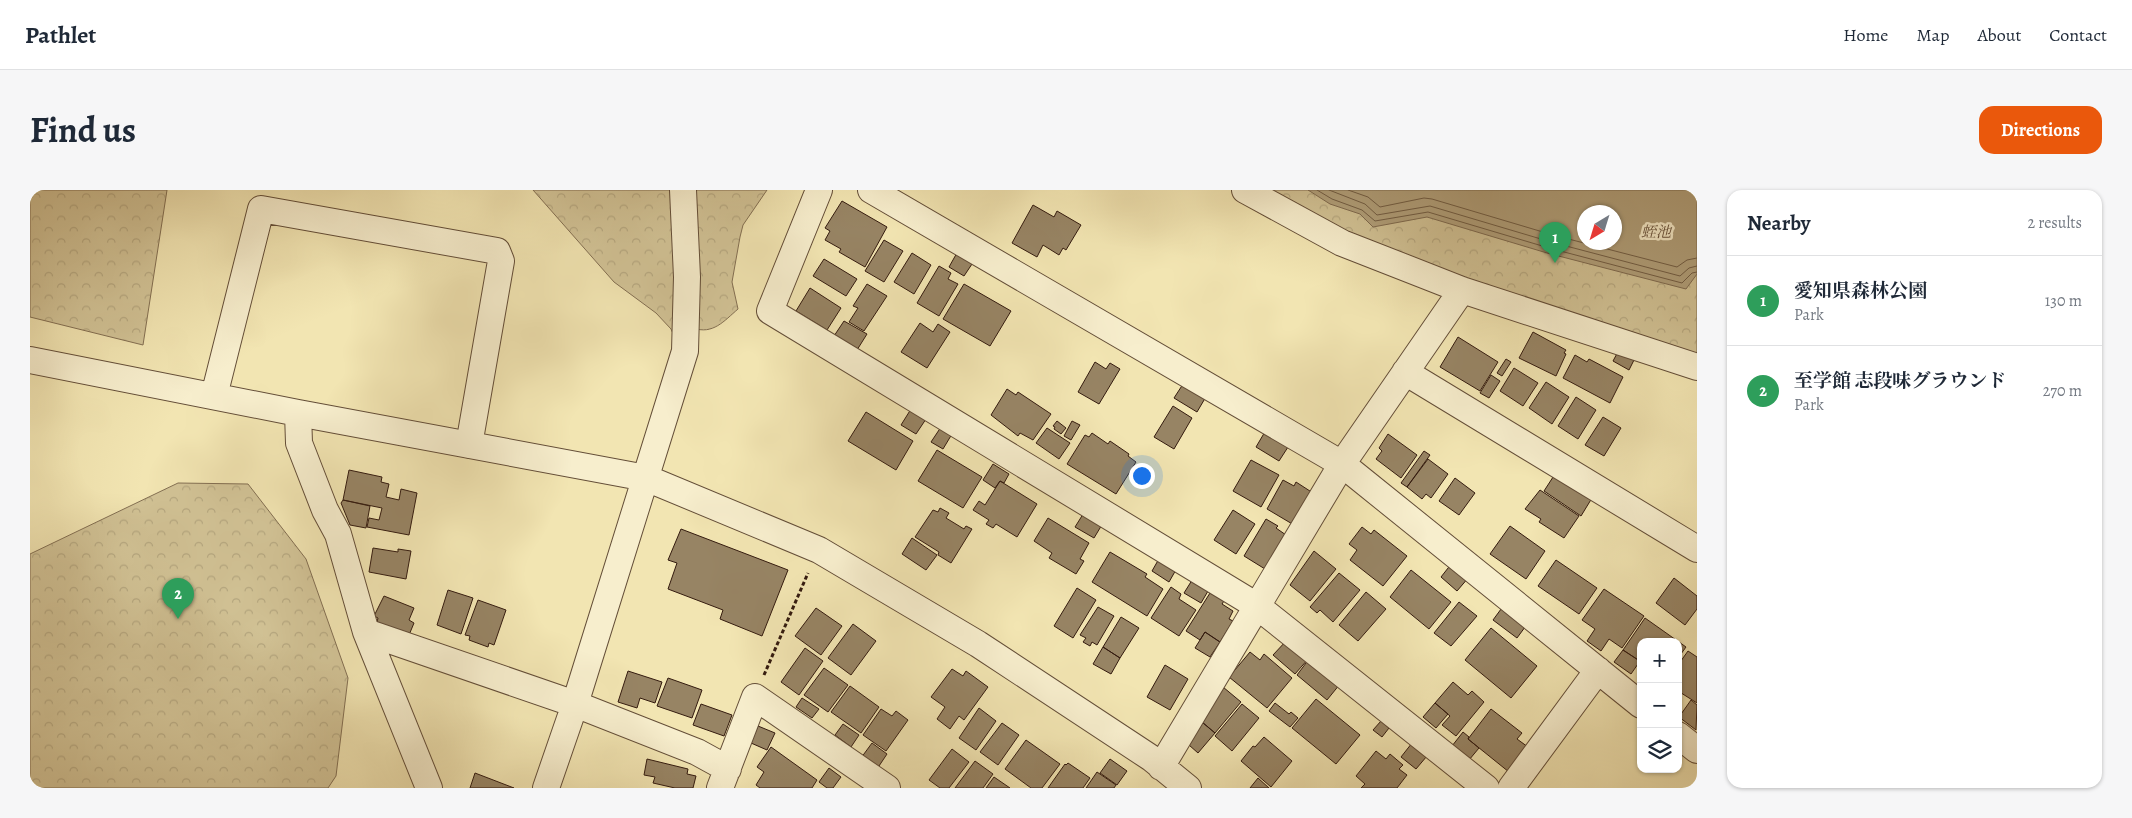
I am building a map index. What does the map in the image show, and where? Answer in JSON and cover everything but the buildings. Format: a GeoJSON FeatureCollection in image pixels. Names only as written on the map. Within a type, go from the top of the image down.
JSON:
{"type":"FeatureCollection","features":[{"type":"Feature","properties":{"kind":"street"},"geometry":{"type":"LineString","coordinates":[[546,788],[575,704],[685,351],[688,277],[683,190]]}},
{"type":"Feature","properties":{"kind":"street"},"geometry":{"type":"LineString","coordinates":[[820,190],[770,311],[1257,606],[1486,788]]}},
{"type":"Feature","properties":{"kind":"street"},"geometry":{"type":"LineString","coordinates":[[871,190],[1342,464],[1637,702]]}},
{"type":"Feature","properties":{"kind":"street"},"geometry":{"type":"LineString","coordinates":[[1245,190],[1342,244],[1462,290],[1697,367]]}},
{"type":"Feature","properties":{"kind":"street"},"geometry":{"type":"LineString","coordinates":[[214,396],[261,209],[497,251],[501,261],[469,445]]}},
{"type":"Feature","properties":{"kind":"street"},"geometry":{"type":"LineString","coordinates":[[1161,767],[1342,464],[1462,290]]}},
{"type":"Feature","properties":{"kind":"street"},"geometry":{"type":"LineString","coordinates":[[30,360],[298,413],[646,478],[819,550],[978,644],[1161,767],[1188,788]]}},
{"type":"Feature","properties":{"kind":"street"},"geometry":{"type":"LineString","coordinates":[[1405,372],[1697,549]]}},
{"type":"Feature","properties":{"kind":"street"},"geometry":{"type":"LineString","coordinates":[[298,413],[299,443],[325,510],[338,534],[366,632],[429,788]]}},
{"type":"Feature","properties":{"kind":"street"},"geometry":{"type":"LineString","coordinates":[[366,632],[575,704],[698,752],[724,778],[756,697],[887,788]]}},
{"type":"Feature","properties":{"kind":"street"},"geometry":{"type":"LineString","coordinates":[[1511,788],[1598,670]]}},
{"type":"Feature","properties":{"kind":"street"},"geometry":{"type":"LineString","coordinates":[[1682,738],[1697,750]]}},
{"type":"Feature","properties":{"kind":"path"},"geometry":{"type":"LineString","coordinates":[[756,697],[819,550]]}},
{"type":"Feature","properties":{"kind":"green space"},"geometry":{"type":"Polygon","coordinates":[[[30,190],[167,190],[143,345],[30,317],[30,190]]]}},
{"type":"Feature","properties":{"kind":"green space"},"geometry":{"type":"Polygon","coordinates":[[[533,190],[767,190],[743,225],[740,237],[732,282],[738,309],[718,326],[706,330],[693,328],[677,343],[671,329],[656,313],[614,282],[533,190]]]}},
{"type":"Feature","properties":{"kind":"green space"},"geometry":{"type":"Polygon","coordinates":[[[1262,190],[1697,190],[1697,357],[1347,237],[1262,190]]]}},
{"type":"Feature","properties":{"kind":"green space"},"geometry":{"type":"Polygon","coordinates":[[[178,483],[248,484],[306,559],[348,678],[336,776],[328,788],[30,788],[30,554],[178,483]]]}},
{"type":"Feature","properties":{"kind":"water","name":"蛭池"},"geometry":{"type":"Polygon","coordinates":[[[1308,190],[1697,190],[1697,274],[1686,289],[1547,253],[1427,217],[1373,227],[1360,214],[1330,204],[1308,190]]]}},
{"type":"Feature","properties":{"kind":"place","name":"愛知県森林公園"},"geometry":{"type":"Point","coordinates":[1555,263]}},
{"type":"Feature","properties":{"kind":"place","name":"至学館 志段味グラウンド"},"geometry":{"type":"Point","coordinates":[178,619]}}]}
